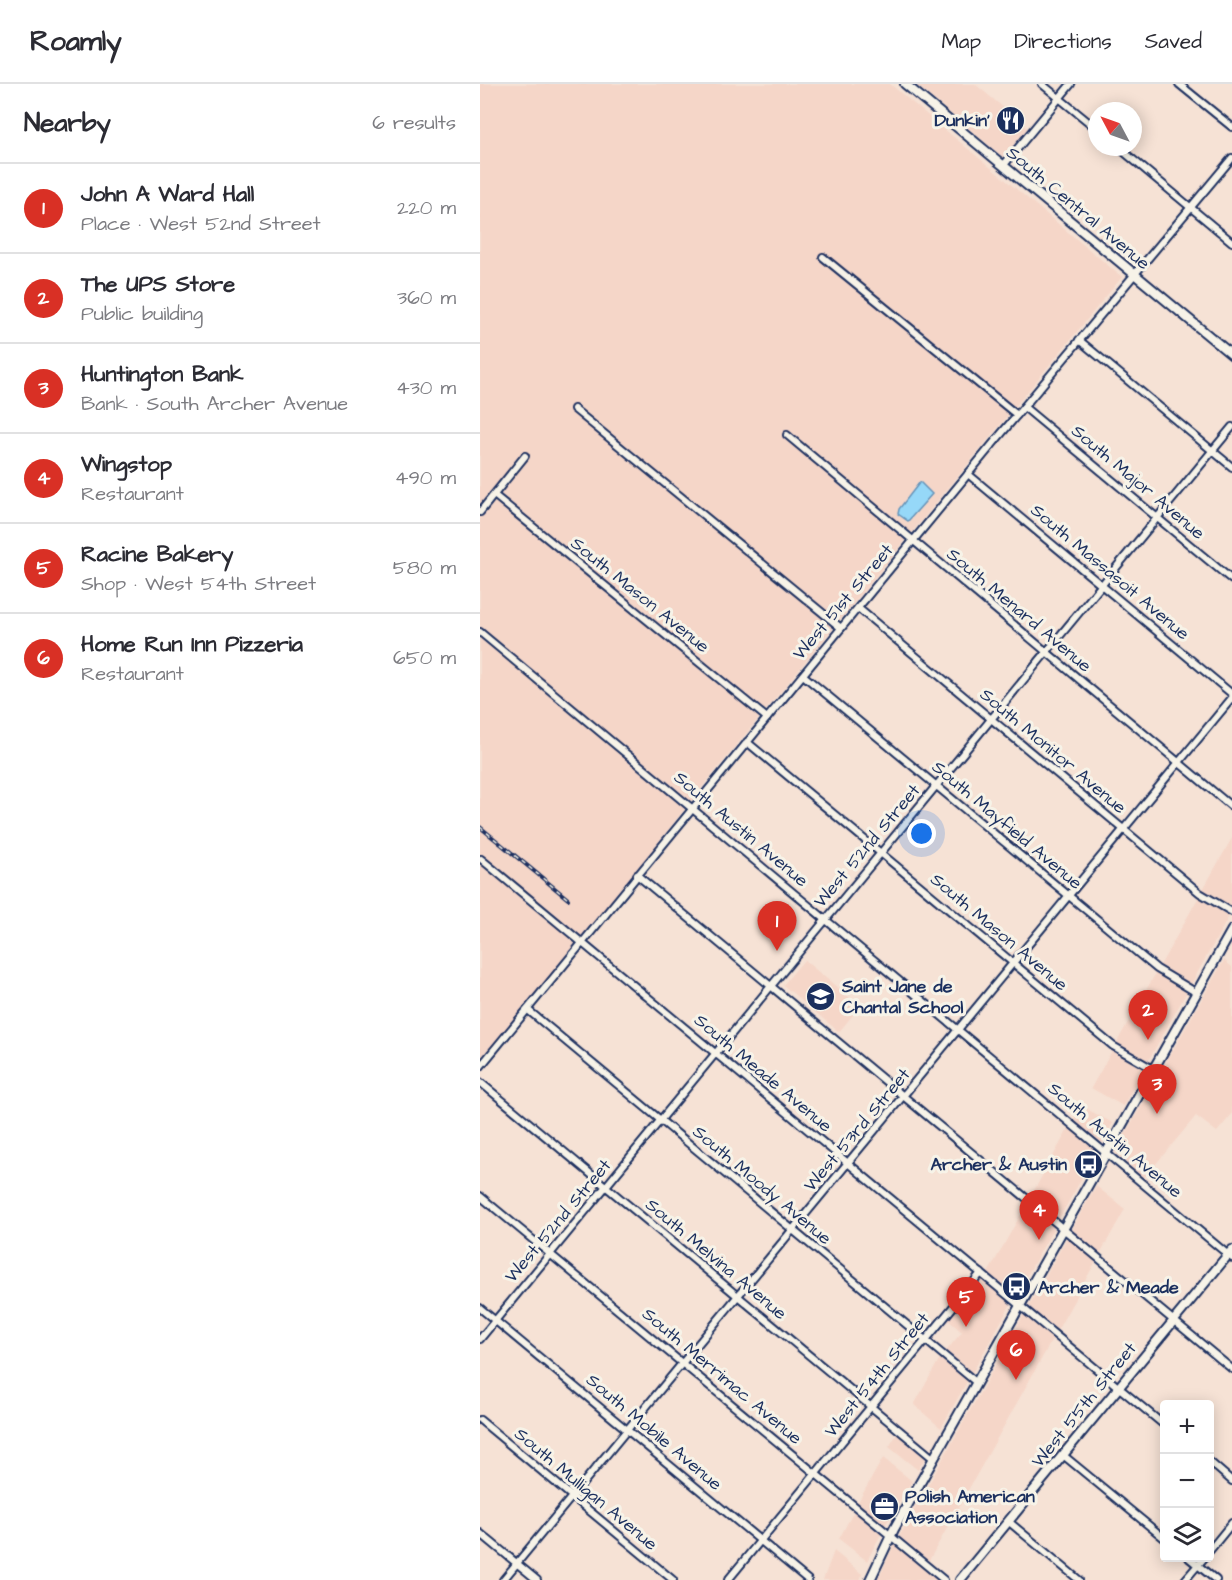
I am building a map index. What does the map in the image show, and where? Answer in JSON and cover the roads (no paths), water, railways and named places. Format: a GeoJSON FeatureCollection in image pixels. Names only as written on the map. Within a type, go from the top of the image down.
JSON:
{"type":"FeatureCollection","features":[{"type":"Feature","properties":{"kind":"main road","name":"South Central Avenue"},"geometry":{"type":"LineString","coordinates":[[905,84],[1232,355]]}},
{"type":"Feature","properties":{"kind":"main road"},"geometry":{"type":"LineString","coordinates":[[870,1580],[891,1536],[1232,930]]}},
{"type":"Feature","properties":{"kind":"main road","name":"West 55th Street"},"geometry":{"type":"LineString","coordinates":[[960,1580],[1231,1254]]}},
{"type":"Feature","properties":{"kind":"street"},"geometry":{"type":"LineString","coordinates":[[1042,84],[1088,122]]}},
{"type":"Feature","properties":{"kind":"street"},"geometry":{"type":"LineString","coordinates":[[1003,166],[1071,84]]}},
{"type":"Feature","properties":{"kind":"street"},"geometry":{"type":"LineString","coordinates":[[1179,84],[1232,127]]}},
{"type":"Feature","properties":{"kind":"street"},"geometry":{"type":"LineString","coordinates":[[1129,156],[1232,242]]}},
{"type":"Feature","properties":{"kind":"street","name":"West 51st Street"},"geometry":{"type":"LineString","coordinates":[[480,1067],[913,540],[1232,158]]}},
{"type":"Feature","properties":{"kind":"street"},"geometry":{"type":"LineString","coordinates":[[823,257],[1017,415]]}},
{"type":"Feature","properties":{"kind":"street"},"geometry":{"type":"LineString","coordinates":[[1079,340],[1232,467]]}},
{"type":"Feature","properties":{"kind":"street","name":"South Major Avenue"},"geometry":{"type":"LineString","coordinates":[[1024,407],[1232,580]]}},
{"type":"Feature","properties":{"kind":"street"},"geometry":{"type":"LineString","coordinates":[[574,409],[841,628]]}},
{"type":"Feature","properties":{"kind":"street","name":"West 52nd Street"},"geometry":{"type":"LineString","coordinates":[[480,1339],[1232,427]]}},
{"type":"Feature","properties":{"kind":"street","name":"South Menard Avenue"},"geometry":{"type":"LineString","coordinates":[[787,435],[1232,807]]}},
{"type":"Feature","properties":{"kind":"street"},"geometry":{"type":"LineString","coordinates":[[480,512],[525,456]]}},
{"type":"Feature","properties":{"kind":"street","name":"South Massasoit Avenue"},"geometry":{"type":"LineString","coordinates":[[968,474],[1232,696]]}},
{"type":"Feature","properties":{"kind":"street","name":"South Mason Avenue"},"geometry":{"type":"LineString","coordinates":[[494,495],[767,718]]}},
{"type":"Feature","properties":{"kind":"street","name":"South Monitor Avenue"},"geometry":{"type":"LineString","coordinates":[[858,608],[1200,893],[1232,912]]}},
{"type":"Feature","properties":{"kind":"street","name":"South Austin Avenue"},"geometry":{"type":"LineString","coordinates":[[480,632],[1231,1254]]}},
{"type":"Feature","properties":{"kind":"street","name":"South Mayfield Avenue"},"geometry":{"type":"LineString","coordinates":[[803,675],[1157,969],[1197,993]]}},
{"type":"Feature","properties":{"kind":"street","name":"West 53rd Street"},"geometry":{"type":"LineString","coordinates":[[503,1580],[904,1097],[1232,696]]}},
{"type":"Feature","properties":{"kind":"street","name":"South Mason Avenue"},"geometry":{"type":"LineString","coordinates":[[747,742],[1113,1046],[1153,1069]]}},
{"type":"Feature","properties":{"kind":"street","name":"South Meade Avenue"},"geometry":{"type":"LineString","coordinates":[[481,859],[1160,1422]]}},
{"type":"Feature","properties":{"kind":"street"},"geometry":{"type":"LineString","coordinates":[[637,875],[1232,1369]]}},
{"type":"Feature","properties":{"kind":"street","name":"South Moody Avenue"},"geometry":{"type":"LineString","coordinates":[[528,1010],[977,1383]]}},
{"type":"Feature","properties":{"kind":"street","name":"South Melvina Avenue"},"geometry":{"type":"LineString","coordinates":[[480,1082],[934,1459]]}},
{"type":"Feature","properties":{"kind":"street","name":"South Merrimac Avenue"},"geometry":{"type":"LineString","coordinates":[[480,1196],[944,1580]]}},
{"type":"Feature","properties":{"kind":"street","name":"West 54th Street"},"geometry":{"type":"LineString","coordinates":[[728,1580],[981,1273]]}},
{"type":"Feature","properties":{"kind":"street","name":"South Mobile Avenue"},"geometry":{"type":"LineString","coordinates":[[480,1308],[808,1580]]}},
{"type":"Feature","properties":{"kind":"street","name":"South Mulligan Avenue"},"geometry":{"type":"LineString","coordinates":[[480,1420],[673,1580]]}},
{"type":"Feature","properties":{"kind":"street"},"geometry":{"type":"LineString","coordinates":[[1063,1455],[1160,1535]]}},
{"type":"Feature","properties":{"kind":"street"},"geometry":{"type":"LineString","coordinates":[[1214,1466],[1232,1481]]}},
{"type":"Feature","properties":{"kind":"street"},"geometry":{"type":"LineString","coordinates":[[1008,1521],[1079,1580]]}},
{"type":"Feature","properties":{"kind":"street"},"geometry":{"type":"LineString","coordinates":[[1214,1545],[1232,1523]]}},
{"type":"Feature","properties":{"kind":"street"},"geometry":{"type":"LineString","coordinates":[[480,1533],[537,1580]]}},
{"type":"Feature","properties":{"kind":"street"},"geometry":{"type":"LineString","coordinates":[[1195,1562],[1216,1580]]}},
{"type":"Feature","properties":{"kind":"street"},"geometry":{"type":"LineString","coordinates":[[1185,1580],[1200,1562]]}},
{"type":"Feature","properties":{"kind":"water"},"geometry":{"type":"Polygon","coordinates":[[[920,482],[932,494],[908,521],[898,514],[899,509],[920,482]]]}},
{"type":"Feature","properties":{"kind":"railway"},"geometry":{"type":"LineString","coordinates":[[480,827],[568,899]]}},
{"type":"Feature","properties":{"kind":"place","name":"Dunkin'"},"geometry":{"type":"Point","coordinates":[1011,120]}},
{"type":"Feature","properties":{"kind":"place","name":"John A Ward Hall"},"geometry":{"type":"Point","coordinates":[777,951]}},
{"type":"Feature","properties":{"kind":"place","name":"Saint Jane de Chantal School"},"geometry":{"type":"Point","coordinates":[821,996]}},
{"type":"Feature","properties":{"kind":"place","name":"The UPS Store"},"geometry":{"type":"Point","coordinates":[1148,1040]}},
{"type":"Feature","properties":{"kind":"place","name":"Huntington Bank"},"geometry":{"type":"Point","coordinates":[1157,1114]}},
{"type":"Feature","properties":{"kind":"place","name":"Archer & Austin"},"geometry":{"type":"Point","coordinates":[1088,1164]}},
{"type":"Feature","properties":{"kind":"place","name":"Wingstop"},"geometry":{"type":"Point","coordinates":[1039,1240]}},
{"type":"Feature","properties":{"kind":"place","name":"Archer & Meade"},"geometry":{"type":"Point","coordinates":[1017,1287]}},
{"type":"Feature","properties":{"kind":"place","name":"Racine Bakery"},"geometry":{"type":"Point","coordinates":[966,1327]}},
{"type":"Feature","properties":{"kind":"place","name":"Home Run Inn Pizzeria"},"geometry":{"type":"Point","coordinates":[1016,1380]}},
{"type":"Feature","properties":{"kind":"place","name":"Polish American Association"},"geometry":{"type":"Point","coordinates":[884,1506]}}]}
